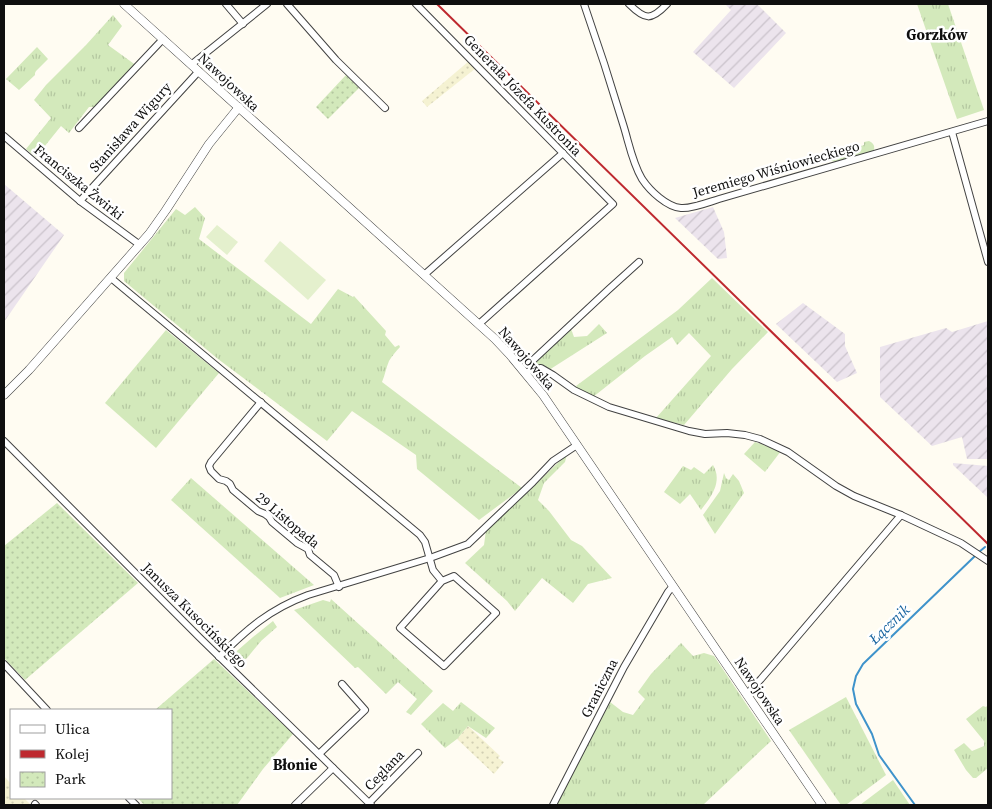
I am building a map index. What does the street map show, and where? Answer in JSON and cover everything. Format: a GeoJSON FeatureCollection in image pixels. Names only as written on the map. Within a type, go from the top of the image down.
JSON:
{"type":"FeatureCollection","features":[{"type":"Feature","properties":{"kind":"street","name":"Nawojowska"},"geometry":{"type":"LineString","coordinates":[[124,4],[479,324],[528,371],[822,805]]}},
{"type":"Feature","properties":{"kind":"street"},"geometry":{"type":"LineString","coordinates":[[226,4],[243,24]]}},
{"type":"Feature","properties":{"kind":"street"},"geometry":{"type":"LineString","coordinates":[[192,64],[268,4]]}},
{"type":"Feature","properties":{"kind":"street"},"geometry":{"type":"LineString","coordinates":[[287,4],[336,60],[385,108]]}},
{"type":"Feature","properties":{"kind":"street","name":"Generała Józefa Kustronia"},"geometry":{"type":"LineString","coordinates":[[416,4],[613,204],[479,324]]}},
{"type":"Feature","properties":{"kind":"street","name":"Jeremiego Wiśniowieckiego"},"geometry":{"type":"LineString","coordinates":[[584,4],[636,166],[648,188],[660,198],[681,208],[988,121]]}},
{"type":"Feature","properties":{"kind":"street"},"geometry":{"type":"LineString","coordinates":[[629,4],[644,16],[652,16],[667,4]]}},
{"type":"Feature","properties":{"kind":"street"},"geometry":{"type":"LineString","coordinates":[[79,128],[163,39]]}},
{"type":"Feature","properties":{"kind":"street","name":"Stanisława Wigury"},"geometry":{"type":"LineString","coordinates":[[80,201],[199,71]]}},
{"type":"Feature","properties":{"kind":"street"},"geometry":{"type":"LineString","coordinates":[[4,394],[18,382],[140,245],[162,216],[209,144],[239,107]]}},
{"type":"Feature","properties":{"kind":"street"},"geometry":{"type":"LineString","coordinates":[[952,132],[988,262]]}},
{"type":"Feature","properties":{"kind":"street","name":"Franciszka Żwirki"},"geometry":{"type":"LineString","coordinates":[[4,136],[80,201],[140,245]]}},
{"type":"Feature","properties":{"kind":"street"},"geometry":{"type":"LineString","coordinates":[[424,275],[563,153]]}},
{"type":"Feature","properties":{"kind":"street"},"geometry":{"type":"LineString","coordinates":[[528,371],[532,361],[640,262]]}},
{"type":"Feature","properties":{"kind":"street"},"geometry":{"type":"LineString","coordinates":[[111,278],[420,535],[425,542],[433,570],[442,581]]}},
{"type":"Feature","properties":{"kind":"street"},"geometry":{"type":"LineString","coordinates":[[528,371],[540,368],[574,390],[609,407],[689,431],[705,434],[727,433],[760,439],[788,452],[836,486],[854,496],[901,514],[961,543],[988,561]]}},
{"type":"Feature","properties":{"kind":"street","name":"29 Listopada"},"geometry":{"type":"LineString","coordinates":[[261,402],[211,462],[210,470],[230,484],[233,490],[258,512],[270,517],[272,522],[296,544],[308,549],[310,555],[334,575],[339,586]]}},
{"type":"Feature","properties":{"kind":"street","name":"Janusza Kusocińskiego"},"geometry":{"type":"LineString","coordinates":[[4,441],[219,657],[370,804]]}},
{"type":"Feature","properties":{"kind":"street"},"geometry":{"type":"LineString","coordinates":[[219,657],[262,618],[308,595],[430,558],[468,544],[553,461],[577,445]]}},
{"type":"Feature","properties":{"kind":"street"},"geometry":{"type":"LineString","coordinates":[[747,694],[901,514]]}},
{"type":"Feature","properties":{"kind":"street"},"geometry":{"type":"LineString","coordinates":[[454,576],[496,613],[444,666],[400,628],[442,581],[454,576]]}},
{"type":"Feature","properties":{"kind":"street","name":"Graniczna"},"geometry":{"type":"LineString","coordinates":[[553,805],[624,667],[673,586]]}},
{"type":"Feature","properties":{"kind":"street"},"geometry":{"type":"LineString","coordinates":[[4,664],[46,709]]}},
{"type":"Feature","properties":{"kind":"street"},"geometry":{"type":"LineString","coordinates":[[319,754],[365,710],[342,684]]}},
{"type":"Feature","properties":{"kind":"street","name":"Ceglana"},"geometry":{"type":"LineString","coordinates":[[370,804],[418,754]]}},
{"type":"Feature","properties":{"kind":"street"},"geometry":{"type":"LineString","coordinates":[[295,805],[333,768]]}},
{"type":"Feature","properties":{"kind":"shaded area"},"geometry":{"type":"Polygon","coordinates":[[[725,4],[757,4],[786,33],[734,88],[693,52],[731,10],[725,4]]]}},
{"type":"Feature","properties":{"kind":"shaded area"},"geometry":{"type":"Polygon","coordinates":[[[469,61],[476,68],[427,107],[422,101],[469,61]]]}},
{"type":"Feature","properties":{"kind":"shaded area"},"geometry":{"type":"Polygon","coordinates":[[[4,184],[64,235],[4,322],[4,184]]]}},
{"type":"Feature","properties":{"kind":"shaded area"},"geometry":{"type":"Polygon","coordinates":[[[713,207],[724,232],[727,258],[718,259],[675,218],[713,207]]]}},
{"type":"Feature","properties":{"kind":"shaded area"},"geometry":{"type":"Polygon","coordinates":[[[803,303],[845,334],[845,346],[857,373],[837,382],[776,324],[803,303]]]}},
{"type":"Feature","properties":{"kind":"shaded area"},"geometry":{"type":"Polygon","coordinates":[[[988,321],[988,459],[967,459],[962,437],[932,446],[880,397],[880,347],[946,328],[952,332],[988,321]]]}},
{"type":"Feature","properties":{"kind":"shaded area"},"geometry":{"type":"Polygon","coordinates":[[[953,463],[988,466],[988,498],[953,465],[953,463]]]}},
{"type":"Feature","properties":{"kind":"shaded area"},"geometry":{"type":"Polygon","coordinates":[[[468,726],[504,762],[494,774],[457,739],[468,726]]]}},
{"type":"Feature","properties":{"kind":"shaded area"},"geometry":{"type":"Polygon","coordinates":[[[4,776],[10,783],[10,799],[25,799],[30,804],[4,805],[4,776]]]}},
{"type":"Feature","properties":{"kind":"green space"},"geometry":{"type":"Polygon","coordinates":[[[917,4],[948,4],[984,110],[957,119],[917,4]]]}},
{"type":"Feature","properties":{"kind":"green space"},"geometry":{"type":"Polygon","coordinates":[[[113,15],[122,26],[108,45],[137,66],[97,107],[89,107],[69,133],[61,126],[36,157],[26,149],[51,118],[34,100],[113,15]]]}},
{"type":"Feature","properties":{"kind":"green space"},"geometry":{"type":"Polygon","coordinates":[[[37,47],[48,59],[19,90],[6,79],[37,47]]]}},
{"type":"Feature","properties":{"kind":"green space"},"geometry":{"type":"Polygon","coordinates":[[[346,75],[359,88],[328,119],[316,107],[346,75]]]}},
{"type":"Feature","properties":{"kind":"green space"},"geometry":{"type":"Polygon","coordinates":[[[869,141],[873,143],[874,147],[874,150],[871,152],[844,161],[833,162],[829,160],[830,154],[834,151],[838,150],[838,153],[841,153],[864,145],[864,142],[869,141]]]}},
{"type":"Feature","properties":{"kind":"green space"},"geometry":{"type":"Polygon","coordinates":[[[195,207],[205,218],[199,239],[311,324],[338,289],[354,296],[386,331],[385,335],[395,347],[399,345],[400,347],[389,361],[382,382],[522,488],[479,520],[417,469],[416,455],[352,411],[327,441],[218,359],[124,281],[124,273],[176,209],[185,215],[195,207]]]}},
{"type":"Feature","properties":{"kind":"green space"},"geometry":{"type":"Polygon","coordinates":[[[217,225],[238,242],[227,255],[206,237],[217,225]]]}},
{"type":"Feature","properties":{"kind":"green space"},"geometry":{"type":"Polygon","coordinates":[[[280,241],[326,280],[308,300],[264,261],[280,241]]]}},
{"type":"Feature","properties":{"kind":"green space"},"geometry":{"type":"Polygon","coordinates":[[[712,278],[768,332],[732,369],[684,425],[656,418],[711,356],[689,333],[677,345],[672,337],[593,397],[576,390],[576,386],[678,310],[712,278]]]}},
{"type":"Feature","properties":{"kind":"green space"},"geometry":{"type":"Polygon","coordinates":[[[599,324],[607,333],[549,370],[534,363],[571,329],[574,337],[587,336],[599,324]]]}},
{"type":"Feature","properties":{"kind":"green space"},"geometry":{"type":"Polygon","coordinates":[[[166,330],[219,373],[156,448],[105,403],[166,330]]]}},
{"type":"Feature","properties":{"kind":"green space"},"geometry":{"type":"Polygon","coordinates":[[[755,442],[781,451],[765,472],[744,454],[755,442]]]}},
{"type":"Feature","properties":{"kind":"green space"},"geometry":{"type":"Polygon","coordinates":[[[567,454],[565,462],[544,483],[538,500],[571,540],[582,546],[612,578],[588,584],[573,603],[542,578],[515,611],[507,601],[465,563],[484,545],[486,530],[567,454]]]}},
{"type":"Feature","properties":{"kind":"green space"},"geometry":{"type":"Polygon","coordinates":[[[713,465],[717,477],[716,483],[712,495],[701,510],[690,494],[680,504],[664,492],[683,466],[691,470],[694,467],[704,474],[713,465]]]}},
{"type":"Feature","properties":{"kind":"green space"},"geometry":{"type":"Polygon","coordinates":[[[724,473],[729,480],[733,474],[739,481],[744,493],[715,534],[703,515],[720,491],[724,473]]]}},
{"type":"Feature","properties":{"kind":"green space"},"geometry":{"type":"Polygon","coordinates":[[[191,478],[314,585],[280,598],[171,500],[191,478]]]}},
{"type":"Feature","properties":{"kind":"green space"},"geometry":{"type":"Polygon","coordinates":[[[57,503],[138,583],[25,680],[4,658],[4,546],[57,503]]]}},
{"type":"Feature","properties":{"kind":"green space"},"geometry":{"type":"Polygon","coordinates":[[[331,599],[433,691],[411,715],[406,712],[417,699],[398,682],[386,694],[358,667],[355,668],[294,610],[323,600],[330,602],[331,599]]]}},
{"type":"Feature","properties":{"kind":"green space"},"geometry":{"type":"Polygon","coordinates":[[[273,621],[277,627],[261,641],[247,658],[235,667],[229,660],[230,657],[273,621]]]}},
{"type":"Feature","properties":{"kind":"green space"},"geometry":{"type":"Polygon","coordinates":[[[681,643],[693,656],[704,653],[714,656],[771,741],[703,805],[556,805],[610,702],[623,712],[633,715],[645,699],[638,692],[651,674],[681,643]]]}},
{"type":"Feature","properties":{"kind":"green space"},"geometry":{"type":"Polygon","coordinates":[[[214,659],[293,734],[263,769],[237,805],[144,805],[139,799],[172,799],[172,709],[156,709],[214,659]]]}},
{"type":"Feature","properties":{"kind":"green space"},"geometry":{"type":"Polygon","coordinates":[[[846,697],[886,775],[846,805],[841,805],[789,730],[846,697]]]}},
{"type":"Feature","properties":{"kind":"green space"},"geometry":{"type":"Polygon","coordinates":[[[461,702],[495,728],[486,738],[468,726],[457,739],[445,748],[421,724],[443,703],[453,711],[461,702]]]}},
{"type":"Feature","properties":{"kind":"green space"},"geometry":{"type":"Polygon","coordinates":[[[988,705],[988,768],[976,778],[973,778],[954,750],[964,743],[972,751],[984,746],[984,741],[966,719],[983,706],[986,707],[988,705]]]}},
{"type":"Feature","properties":{"kind":"green space"},"geometry":{"type":"Polygon","coordinates":[[[893,780],[910,805],[860,805],[893,780]]]}},
{"type":"Feature","properties":{"kind":"waterway","name":"Łącznik"},"geometry":{"type":"LineString","coordinates":[[979,552],[985,547]]}},
{"type":"Feature","properties":{"kind":"waterway","name":"Łącznik"},"geometry":{"type":"LineString","coordinates":[[915,805],[879,755],[872,734],[856,704],[853,689],[856,676],[863,664],[976,555]]}},
{"type":"Feature","properties":{"kind":"railway"},"geometry":{"type":"LineString","coordinates":[[437,4],[988,544]]}},
{"type":"Feature","properties":{"kind":"district","name":"Gorzków"},"geometry":{"type":"Point","coordinates":[937,34]}},
{"type":"Feature","properties":{"kind":"district","name":"Błonie"},"geometry":{"type":"Point","coordinates":[295,764]}}]}
